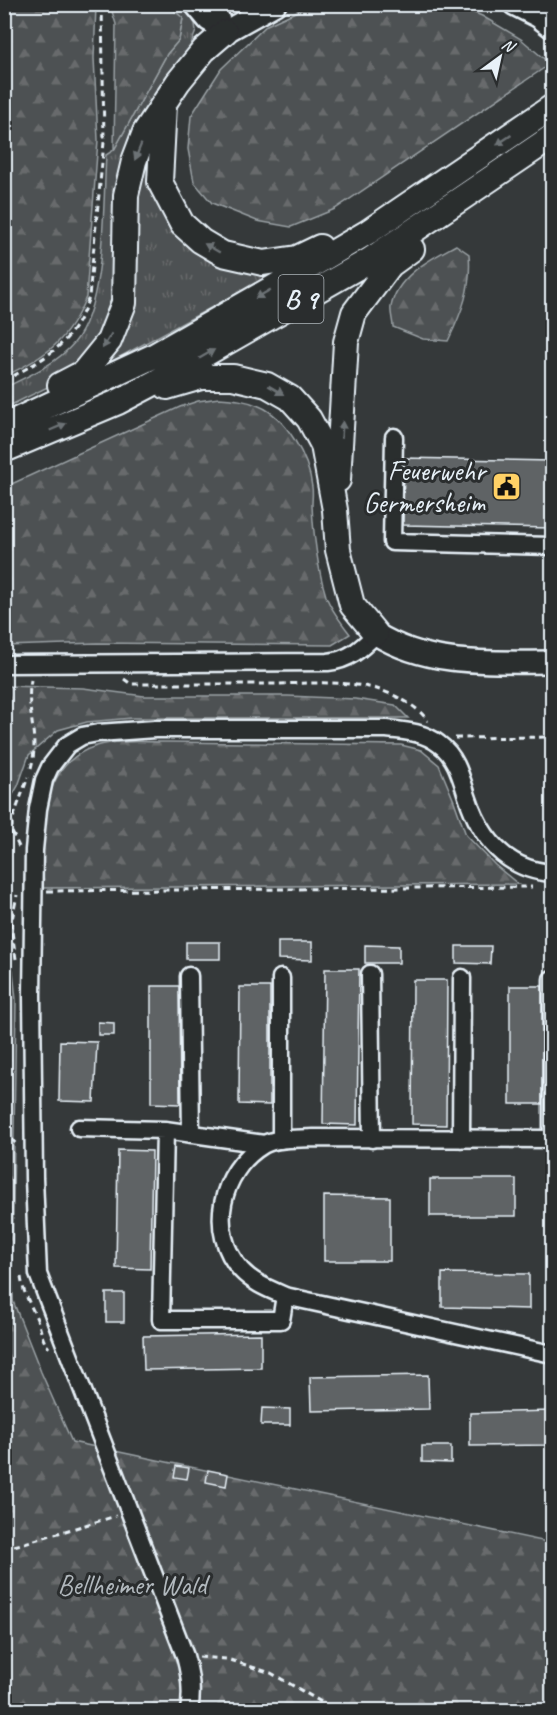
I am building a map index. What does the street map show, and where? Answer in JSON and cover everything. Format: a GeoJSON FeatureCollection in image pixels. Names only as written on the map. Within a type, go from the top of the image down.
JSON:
{"type":"FeatureCollection","features":[{"type":"Feature","properties":{"kind":"highway"},"geometry":{"type":"LineString","coordinates":[[4,413],[83,373],[109,341],[124,303],[126,195],[134,161],[145,132],[164,100],[204,50],[225,32]]}},
{"type":"Feature","properties":{"kind":"highway","name":"B 9"},"geometry":{"type":"LineString","coordinates":[[164,100],[160,182],[182,224],[201,241],[223,254],[263,263],[297,258],[326,245],[368,232]]}},
{"type":"Feature","properties":{"kind":"highway","name":"B 9"},"geometry":{"type":"LineString","coordinates":[[4,426],[154,356],[368,232],[552,107]]}},
{"type":"Feature","properties":{"kind":"highway","name":"B 9"},"geometry":{"type":"LineString","coordinates":[[4,450],[118,402],[370,260],[552,137]]}},
{"type":"Feature","properties":{"kind":"highway","name":"B 9"},"geometry":{"type":"LineString","coordinates":[[335,510],[346,342],[354,313],[390,265],[432,234],[478,188]]}},
{"type":"Feature","properties":{"kind":"highway","name":"B 9"},"geometry":{"type":"LineString","coordinates":[[118,402],[201,377],[233,377],[267,385],[290,398],[309,419],[323,445],[335,510],[338,550],[352,605],[376,634]]}},
{"type":"Feature","properties":{"kind":"main road"},"geometry":{"type":"LineString","coordinates":[[225,32],[275,4]]}},
{"type":"Feature","properties":{"kind":"main road"},"geometry":{"type":"LineString","coordinates":[[514,4],[538,16],[552,27]]}},
{"type":"Feature","properties":{"kind":"main road","name":"B 9"},"geometry":{"type":"LineString","coordinates":[[376,634],[417,654],[471,662],[552,662]]}},
{"type":"Feature","properties":{"kind":"street"},"geometry":{"type":"LineString","coordinates":[[192,4],[207,22],[225,32]]}},
{"type":"Feature","properties":{"kind":"street"},"geometry":{"type":"LineString","coordinates":[[213,4],[219,12],[225,32]]}},
{"type":"Feature","properties":{"kind":"street"},"geometry":{"type":"LineString","coordinates":[[394,437],[392,542],[552,546]]}},
{"type":"Feature","properties":{"kind":"street"},"geometry":{"type":"LineString","coordinates":[[4,664],[339,661],[352,656],[376,634]]}},
{"type":"Feature","properties":{"kind":"street"},"geometry":{"type":"LineString","coordinates":[[189,1710],[191,1683],[185,1656],[38,1274],[34,1178],[34,891],[36,830],[44,780],[57,755],[67,745],[82,736],[108,732],[155,729],[387,729],[414,732],[441,744],[455,761],[476,822],[487,840],[500,854],[515,863],[552,873]]}},
{"type":"Feature","properties":{"kind":"street"},"geometry":{"type":"LineString","coordinates":[[370,974],[372,1138]]}},
{"type":"Feature","properties":{"kind":"street"},"geometry":{"type":"LineString","coordinates":[[189,976],[191,1134]]}},
{"type":"Feature","properties":{"kind":"street"},"geometry":{"type":"LineString","coordinates":[[281,978],[281,1140]]}},
{"type":"Feature","properties":{"kind":"street"},"geometry":{"type":"LineString","coordinates":[[461,1139],[462,978]]}},
{"type":"Feature","properties":{"kind":"street"},"geometry":{"type":"LineString","coordinates":[[80,1128],[165,1130],[264,1144],[281,1140],[372,1138],[552,1139],[552,979]]}},
{"type":"Feature","properties":{"kind":"street"},"geometry":{"type":"LineString","coordinates":[[165,1130],[161,1320],[281,1320],[285,1296]]}},
{"type":"Feature","properties":{"kind":"street"},"geometry":{"type":"LineString","coordinates":[[264,1144],[250,1155],[226,1188],[221,1209],[222,1232],[229,1254],[259,1285],[285,1296],[552,1354]]}},
{"type":"Feature","properties":{"kind":"path"},"geometry":{"type":"LineString","coordinates":[[4,381],[57,349],[77,326],[89,297],[104,142],[102,4]]}},
{"type":"Feature","properties":{"kind":"path"},"geometry":{"type":"LineString","coordinates":[[106,664],[130,684],[309,683],[351,685],[382,691],[420,710],[441,744],[459,737],[552,737]]}},
{"type":"Feature","properties":{"kind":"path"},"geometry":{"type":"LineString","coordinates":[[34,891],[541,886]]}},
{"type":"Feature","properties":{"kind":"path"},"geometry":{"type":"LineString","coordinates":[[4,1549],[123,1514]]}},
{"type":"Feature","properties":{"kind":"path"},"geometry":{"type":"LineString","coordinates":[[185,1656],[227,1659],[271,1673],[335,1710]]}},
{"type":"Feature","properties":{"kind":"green space"},"geometry":{"type":"Polygon","coordinates":[[[4,5],[96,5],[94,58],[98,140],[86,297],[72,325],[54,346],[33,361],[5,376],[4,5]]]}},
{"type":"Feature","properties":{"kind":"green space"},"geometry":{"type":"Polygon","coordinates":[[[110,5],[167,5],[183,18],[179,40],[167,54],[114,150],[116,24],[110,5]]]}},
{"type":"Feature","properties":{"kind":"green space"},"geometry":{"type":"Polygon","coordinates":[[[167,5],[179,5],[189,13],[196,31],[188,52],[152,99],[114,315],[64,379],[5,408],[4,388],[42,369],[59,357],[74,343],[84,326],[92,305],[101,253],[106,155],[114,150],[167,54],[179,40],[183,18],[167,5]]]}},
{"type":"Feature","properties":{"kind":"green space"},"geometry":{"type":"Polygon","coordinates":[[[319,5],[456,5],[482,16],[521,39],[550,64],[335,209],[291,227],[257,221],[212,203],[194,182],[188,149],[191,116],[221,69],[267,25],[302,9],[319,5]]]}},
{"type":"Feature","properties":{"kind":"green space"},"geometry":{"type":"Polygon","coordinates":[[[149,154],[149,167],[169,217],[279,271],[103,366],[136,172],[149,154]]]}},
{"type":"Feature","properties":{"kind":"green space"},"geometry":{"type":"Polygon","coordinates":[[[456,245],[469,254],[469,278],[462,310],[448,341],[423,339],[393,327],[391,307],[400,286],[416,269],[456,245]]]}},
{"type":"Feature","properties":{"kind":"green space"},"geometry":{"type":"Polygon","coordinates":[[[219,398],[249,402],[269,411],[287,429],[301,452],[310,476],[316,551],[326,596],[333,611],[350,634],[332,645],[97,643],[5,646],[5,487],[180,407],[219,398]]]}},
{"type":"Feature","properties":{"kind":"green space"},"geometry":{"type":"Polygon","coordinates":[[[5,686],[83,688],[144,696],[288,696],[355,699],[395,705],[408,718],[132,718],[87,722],[58,730],[29,755],[18,786],[5,808],[5,686]]]}},
{"type":"Feature","properties":{"kind":"green space"},"geometry":{"type":"Polygon","coordinates":[[[132,741],[401,745],[421,750],[439,765],[466,835],[495,865],[518,884],[41,888],[42,843],[48,798],[56,779],[68,762],[86,750],[110,743],[132,741]]]}},
{"type":"Feature","properties":{"kind":"green space","name":"Bellheimer Wald"},"geometry":{"type":"Polygon","coordinates":[[[4,942],[13,971],[16,1000],[13,1301],[72,1442],[552,1543],[552,1710],[269,1710],[255,1702],[241,1710],[5,1710],[4,942]]]}},
{"type":"Feature","properties":{"kind":"building"},"geometry":{"type":"Polygon","coordinates":[[[404,458],[552,461],[552,528],[403,525],[404,458]]]}},
{"type":"Feature","properties":{"kind":"building"},"geometry":{"type":"Polygon","coordinates":[[[186,942],[220,942],[220,959],[186,959],[186,942]]]}},
{"type":"Feature","properties":{"kind":"building"},"geometry":{"type":"Polygon","coordinates":[[[278,942],[312,942],[312,960],[278,959],[278,942]]]}},
{"type":"Feature","properties":{"kind":"building"},"geometry":{"type":"Polygon","coordinates":[[[365,945],[399,946],[399,963],[365,963],[365,945]]]}},
{"type":"Feature","properties":{"kind":"building"},"geometry":{"type":"Polygon","coordinates":[[[456,946],[491,946],[490,964],[456,963],[456,946]]]}},
{"type":"Feature","properties":{"kind":"building"},"geometry":{"type":"Polygon","coordinates":[[[325,969],[359,969],[357,1125],[323,1124],[325,969]]]}},
{"type":"Feature","properties":{"kind":"building"},"geometry":{"type":"Polygon","coordinates":[[[413,980],[447,980],[446,1125],[412,1124],[413,980]]]}},
{"type":"Feature","properties":{"kind":"building"},"geometry":{"type":"Polygon","coordinates":[[[151,986],[179,986],[180,1104],[151,1103],[151,986]]]}},
{"type":"Feature","properties":{"kind":"building"},"geometry":{"type":"Polygon","coordinates":[[[510,986],[542,986],[542,1104],[510,1104],[510,986]]]}},
{"type":"Feature","properties":{"kind":"building"},"geometry":{"type":"Polygon","coordinates":[[[240,987],[270,987],[270,1105],[239,1104],[240,987]]]}},
{"type":"Feature","properties":{"kind":"building"},"geometry":{"type":"Polygon","coordinates":[[[98,1022],[114,1023],[114,1035],[98,1035],[98,1022]]]}},
{"type":"Feature","properties":{"kind":"building"},"geometry":{"type":"Polygon","coordinates":[[[60,1041],[97,1042],[94,1102],[59,1101],[60,1041]]]}},
{"type":"Feature","properties":{"kind":"building"},"geometry":{"type":"Polygon","coordinates":[[[118,1150],[152,1151],[150,1269],[116,1268],[118,1150]]]}},
{"type":"Feature","properties":{"kind":"building"},"geometry":{"type":"Polygon","coordinates":[[[430,1179],[516,1179],[516,1216],[430,1216],[430,1179]]]}},
{"type":"Feature","properties":{"kind":"building"},"geometry":{"type":"Polygon","coordinates":[[[324,1196],[390,1197],[390,1261],[324,1261],[324,1196]]]}},
{"type":"Feature","properties":{"kind":"building"},"geometry":{"type":"Polygon","coordinates":[[[442,1273],[529,1274],[529,1309],[442,1307],[442,1273]]]}},
{"type":"Feature","properties":{"kind":"building"},"geometry":{"type":"Polygon","coordinates":[[[106,1293],[124,1293],[124,1322],[106,1322],[106,1293]]]}},
{"type":"Feature","properties":{"kind":"building"},"geometry":{"type":"Polygon","coordinates":[[[261,1334],[261,1368],[144,1370],[143,1336],[261,1334]]]}},
{"type":"Feature","properties":{"kind":"building"},"geometry":{"type":"Polygon","coordinates":[[[428,1375],[429,1409],[311,1411],[310,1377],[428,1375]]]}},
{"type":"Feature","properties":{"kind":"building"},"geometry":{"type":"Polygon","coordinates":[[[262,1408],[290,1409],[290,1425],[261,1425],[262,1408]]]}},
{"type":"Feature","properties":{"kind":"building"},"geometry":{"type":"Polygon","coordinates":[[[552,1411],[552,1445],[470,1446],[470,1413],[552,1411]]]}},
{"type":"Feature","properties":{"kind":"building"},"geometry":{"type":"Polygon","coordinates":[[[422,1446],[451,1446],[451,1463],[422,1462],[422,1446]]]}},
{"type":"Feature","properties":{"kind":"building"},"geometry":{"type":"Polygon","coordinates":[[[176,1466],[189,1468],[187,1479],[174,1477],[176,1466]]]}},
{"type":"Feature","properties":{"kind":"building"},"geometry":{"type":"Polygon","coordinates":[[[208,1470],[228,1474],[226,1486],[206,1482],[208,1470]]]}},
{"type":"Feature","properties":{"kind":"place","name":"Feuerwehr Germersheim"},"geometry":{"type":"Point","coordinates":[506,486]}}]}
